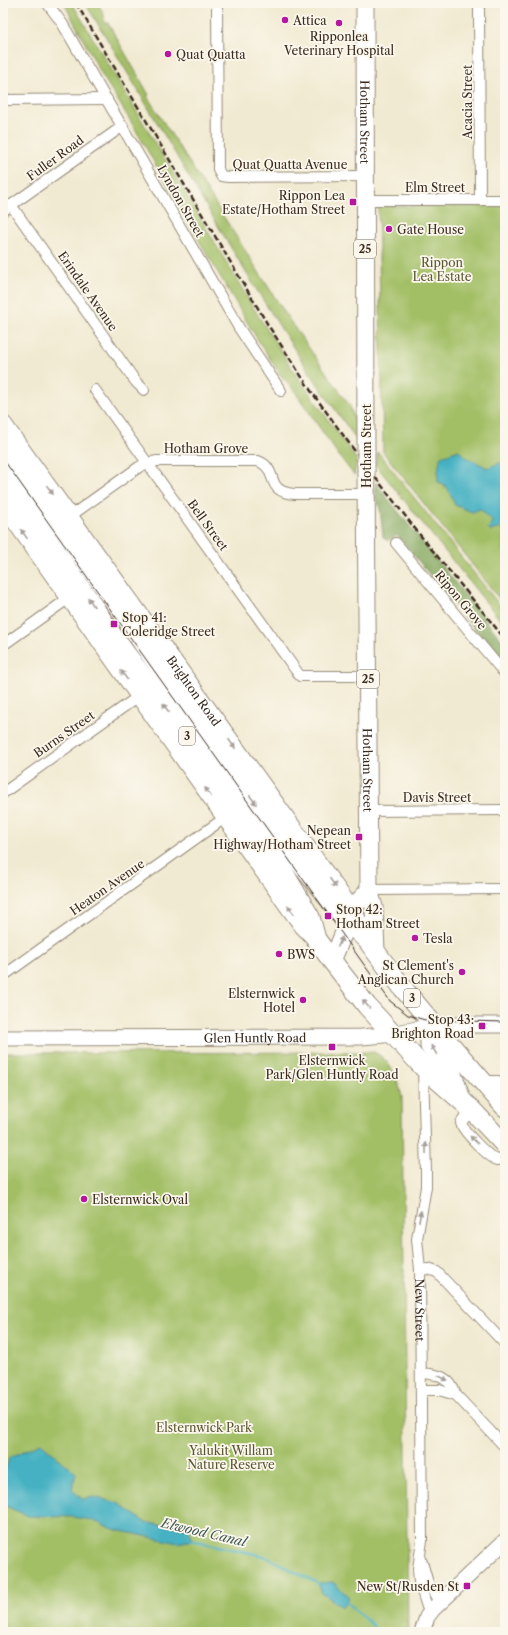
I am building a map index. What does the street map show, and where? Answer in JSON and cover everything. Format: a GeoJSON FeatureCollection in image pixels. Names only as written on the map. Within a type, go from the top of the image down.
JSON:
{"type":"FeatureCollection","features":[{"type":"Feature","properties":{"kind":"highway","name":"Brighton Road"},"geometry":{"type":"LineString","coordinates":[[4,453],[122,612],[150,654],[192,729],[289,880],[310,917],[316,939],[367,1006],[392,1034]]}},
{"type":"Feature","properties":{"kind":"highway","name":"Brighton Road"},"geometry":{"type":"LineString","coordinates":[[3,478],[116,641],[192,729],[294,856],[351,917],[402,987],[434,1026]]}},
{"type":"Feature","properties":{"kind":"highway","name":"3"},"geometry":{"type":"LineString","coordinates":[[434,1026],[505,1107]]}},
{"type":"Feature","properties":{"kind":"highway"},"geometry":{"type":"LineString","coordinates":[[434,1026],[430,1037],[430,1046],[450,1069],[466,1104]]}},
{"type":"Feature","properties":{"kind":"highway","name":"3"},"geometry":{"type":"LineString","coordinates":[[392,1034],[423,1067],[466,1104],[505,1146]]}},
{"type":"Feature","properties":{"kind":"main road","name":"Hotham Street"},"geometry":{"type":"LineString","coordinates":[[364,3],[369,890],[374,907],[371,946]]}},
{"type":"Feature","properties":{"kind":"main road","name":"Brighton Road"},"geometry":{"type":"LineString","coordinates":[[3,424],[150,629],[351,917]]}},
{"type":"Feature","properties":{"kind":"main road"},"geometry":{"type":"LineString","coordinates":[[4,453],[32,464]]}},
{"type":"Feature","properties":{"kind":"main road","name":"Brighton Road"},"geometry":{"type":"LineString","coordinates":[[4,506],[300,922],[316,939]]}},
{"type":"Feature","properties":{"kind":"main road"},"geometry":{"type":"LineString","coordinates":[[46,538],[50,570]]}},
{"type":"Feature","properties":{"kind":"main road"},"geometry":{"type":"LineString","coordinates":[[150,629],[150,654]]}},
{"type":"Feature","properties":{"kind":"main road"},"geometry":{"type":"LineString","coordinates":[[158,722],[182,736],[192,729]]}},
{"type":"Feature","properties":{"kind":"main road"},"geometry":{"type":"LineString","coordinates":[[332,961],[360,899],[369,890]]}},
{"type":"Feature","properties":{"kind":"main road","name":"Glen Huntly Road"},"geometry":{"type":"LineString","coordinates":[[3,1038],[362,1038],[451,1024],[505,1024]]}},
{"type":"Feature","properties":{"kind":"main road"},"geometry":{"type":"LineString","coordinates":[[429,1617],[505,1541]]}},
{"type":"Feature","properties":{"kind":"street","name":"Lyndon Street"},"geometry":{"type":"LineString","coordinates":[[47,3],[62,23],[123,126],[239,328],[281,391]]}},
{"type":"Feature","properties":{"kind":"street","name":"Lyndon Street"},"geometry":{"type":"LineString","coordinates":[[55,3],[62,23]]}},
{"type":"Feature","properties":{"kind":"street","name":"Quat Quatta Avenue"},"geometry":{"type":"LineString","coordinates":[[218,3],[218,169],[221,176],[365,176]]}},
{"type":"Feature","properties":{"kind":"street","name":"Acacia Street"},"geometry":{"type":"LineString","coordinates":[[479,3],[480,200]]}},
{"type":"Feature","properties":{"kind":"street"},"geometry":{"type":"LineString","coordinates":[[3,100],[107,99]]}},
{"type":"Feature","properties":{"kind":"street","name":"Fuller Road"},"geometry":{"type":"LineString","coordinates":[[7,208],[123,126]]}},
{"type":"Feature","properties":{"kind":"street","name":"Elm Street"},"geometry":{"type":"LineString","coordinates":[[365,200],[505,200]]}},
{"type":"Feature","properties":{"kind":"street","name":"Erindale Avenue"},"geometry":{"type":"LineString","coordinates":[[7,208],[136,382],[144,390]]}},
{"type":"Feature","properties":{"kind":"street","name":"Bell Street"},"geometry":{"type":"LineString","coordinates":[[95,390],[300,676],[368,676]]}},
{"type":"Feature","properties":{"kind":"street","name":"Hotham Grove"},"geometry":{"type":"LineString","coordinates":[[69,517],[147,463],[162,460],[256,460],[262,462],[266,466],[271,473],[274,485],[284,493],[367,494]]}},
{"type":"Feature","properties":{"kind":"street","name":"Ripon Grove"},"geometry":{"type":"LineString","coordinates":[[396,543],[505,674]]}},
{"type":"Feature","properties":{"kind":"street"},"geometry":{"type":"LineString","coordinates":[[3,645],[69,598]]}},
{"type":"Feature","properties":{"kind":"street","name":"Burns Street"},"geometry":{"type":"LineString","coordinates":[[3,793],[139,696]]}},
{"type":"Feature","properties":{"kind":"street","name":"Davis Street"},"geometry":{"type":"LineString","coordinates":[[369,811],[505,810]]}},
{"type":"Feature","properties":{"kind":"street","name":"Heaton Avenue"},"geometry":{"type":"LineString","coordinates":[[3,976],[226,817]]}},
{"type":"Feature","properties":{"kind":"street"},"geometry":{"type":"LineString","coordinates":[[369,890],[505,889]]}},
{"type":"Feature","properties":{"kind":"street","name":"New Street"},"geometry":{"type":"LineString","coordinates":[[423,1067],[426,1187],[417,1239],[420,1270],[422,1540],[419,1582],[429,1617]]}},
{"type":"Feature","properties":{"kind":"street"},"geometry":{"type":"LineString","coordinates":[[483,1081],[503,1084]]}},
{"type":"Feature","properties":{"kind":"street"},"geometry":{"type":"LineString","coordinates":[[466,1104],[461,1123],[464,1130],[491,1157],[498,1160],[505,1158]]}},
{"type":"Feature","properties":{"kind":"street"},"geometry":{"type":"LineString","coordinates":[[420,1270],[428,1269],[437,1272],[505,1344]]}},
{"type":"Feature","properties":{"kind":"street"},"geometry":{"type":"LineString","coordinates":[[421,1373],[435,1375],[446,1380],[453,1387],[456,1395],[505,1447]]}},
{"type":"Feature","properties":{"kind":"street"},"geometry":{"type":"LineString","coordinates":[[421,1390],[439,1390],[456,1395]]}},
{"type":"Feature","properties":{"kind":"street","name":"New Street"},"geometry":{"type":"LineString","coordinates":[[420,1554],[428,1583],[429,1617]]}},
{"type":"Feature","properties":{"kind":"green space"},"geometry":{"type":"Polygon","coordinates":[[[64,3],[72,3],[256,312],[291,367],[357,460],[354,475],[291,386],[281,376],[256,337],[130,120],[102,75],[64,3]]]}},
{"type":"Feature","properties":{"kind":"green space"},"geometry":{"type":"Polygon","coordinates":[[[85,3],[98,3],[104,15],[104,23],[108,23],[149,95],[147,96],[290,321],[350,406],[356,426],[357,440],[284,334],[85,3]]]}},
{"type":"Feature","properties":{"kind":"green space","name":"Rippon Lea Estate"},"geometry":{"type":"Polygon","coordinates":[[[378,206],[505,206],[505,606],[383,452],[378,206]]]}},
{"type":"Feature","properties":{"kind":"green space"},"geometry":{"type":"Polygon","coordinates":[[[378,452],[505,612],[505,626],[375,464],[378,452]]]}},
{"type":"Feature","properties":{"kind":"green space"},"geometry":{"type":"Polygon","coordinates":[[[375,482],[505,644],[505,666],[397,535],[388,541],[383,537],[380,509],[376,500],[375,482]]]}},
{"type":"Feature","properties":{"kind":"green space","name":"Elsternwick Park"},"geometry":{"type":"Polygon","coordinates":[[[374,1052],[385,1060],[393,1071],[402,1097],[408,1632],[3,1632],[3,1053],[374,1052]]]}},
{"type":"Feature","properties":{"kind":"water"},"geometry":{"type":"Polygon","coordinates":[[[459,450],[466,457],[488,468],[499,463],[505,463],[505,533],[501,528],[490,531],[488,529],[492,520],[486,516],[481,509],[472,512],[455,505],[447,488],[438,482],[438,469],[441,456],[459,450]]]}},
{"type":"Feature","properties":{"kind":"water"},"geometry":{"type":"Polygon","coordinates":[[[41,1443],[76,1473],[72,1489],[82,1499],[94,1497],[118,1503],[146,1523],[188,1528],[193,1540],[178,1543],[116,1530],[91,1520],[72,1517],[28,1516],[3,1505],[3,1477],[9,1458],[41,1443]]]}},
{"type":"Feature","properties":{"kind":"water"},"geometry":{"type":"Polygon","coordinates":[[[333,1582],[349,1597],[342,1607],[322,1593],[318,1583],[333,1582]]]}},
{"type":"Feature","properties":{"kind":"waterway","name":"Elwood Canal"},"geometry":{"type":"LineString","coordinates":[[191,1540],[264,1556],[321,1585]]}},
{"type":"Feature","properties":{"kind":"waterway","name":"Elwood Canal"},"geometry":{"type":"LineString","coordinates":[[345,1601],[378,1632]]}},
{"type":"Feature","properties":{"kind":"tram line"},"geometry":{"type":"LineString","coordinates":[[3,459],[390,1001],[408,1015],[425,1020],[505,1022]]}},
{"type":"Feature","properties":{"kind":"railway"},"geometry":{"type":"LineString","coordinates":[[76,3],[268,325],[311,391],[357,454]]}},
{"type":"Feature","properties":{"kind":"railway"},"geometry":{"type":"LineString","coordinates":[[375,477],[420,535],[505,639]]}},
{"type":"Feature","properties":{"kind":"place","name":"Attica"},"geometry":{"type":"Point","coordinates":[285,20]}},
{"type":"Feature","properties":{"kind":"place","name":"Ripponlea Veterinary Hospital"},"geometry":{"type":"Point","coordinates":[339,23]}},
{"type":"Feature","properties":{"kind":"place","name":"Quat Quatta"},"geometry":{"type":"Point","coordinates":[168,54]}},
{"type":"Feature","properties":{"kind":"place","name":"Rippon Lea Estate/Hotham Street"},"geometry":{"type":"Point","coordinates":[353,202]}},
{"type":"Feature","properties":{"kind":"place","name":"Gate House"},"geometry":{"type":"Point","coordinates":[389,229]}},
{"type":"Feature","properties":{"kind":"place","name":"Stop 41: Coleridge Street"},"geometry":{"type":"Point","coordinates":[114,624]}},
{"type":"Feature","properties":{"kind":"place","name":"Nepean Highway/Hotham Street"},"geometry":{"type":"Point","coordinates":[359,837]}},
{"type":"Feature","properties":{"kind":"place","name":"Stop 42: Hotham Street"},"geometry":{"type":"Point","coordinates":[328,916]}},
{"type":"Feature","properties":{"kind":"place","name":"Tesla"},"geometry":{"type":"Point","coordinates":[415,938]}},
{"type":"Feature","properties":{"kind":"place","name":"BWS"},"geometry":{"type":"Point","coordinates":[279,954]}},
{"type":"Feature","properties":{"kind":"place","name":"St Clement's Anglican Church"},"geometry":{"type":"Point","coordinates":[462,972]}},
{"type":"Feature","properties":{"kind":"place","name":"Elsternwick Hotel"},"geometry":{"type":"Point","coordinates":[303,1000]}},
{"type":"Feature","properties":{"kind":"place","name":"Stop 43: Brighton Road"},"geometry":{"type":"Point","coordinates":[482,1026]}},
{"type":"Feature","properties":{"kind":"place","name":"Elsternwick Park/Glen Huntly Road"},"geometry":{"type":"Point","coordinates":[332,1047]}},
{"type":"Feature","properties":{"kind":"place","name":"Elsternwick Oval"},"geometry":{"type":"Point","coordinates":[84,1199]}},
{"type":"Feature","properties":{"kind":"place","name":"New St/Rusden St"},"geometry":{"type":"Point","coordinates":[467,1586]}},
{"type":"Feature","properties":{"kind":"park label","name":"Yalukit Willam Nature Reserve"},"geometry":{"type":"Point","coordinates":[231,1457]}}]}
